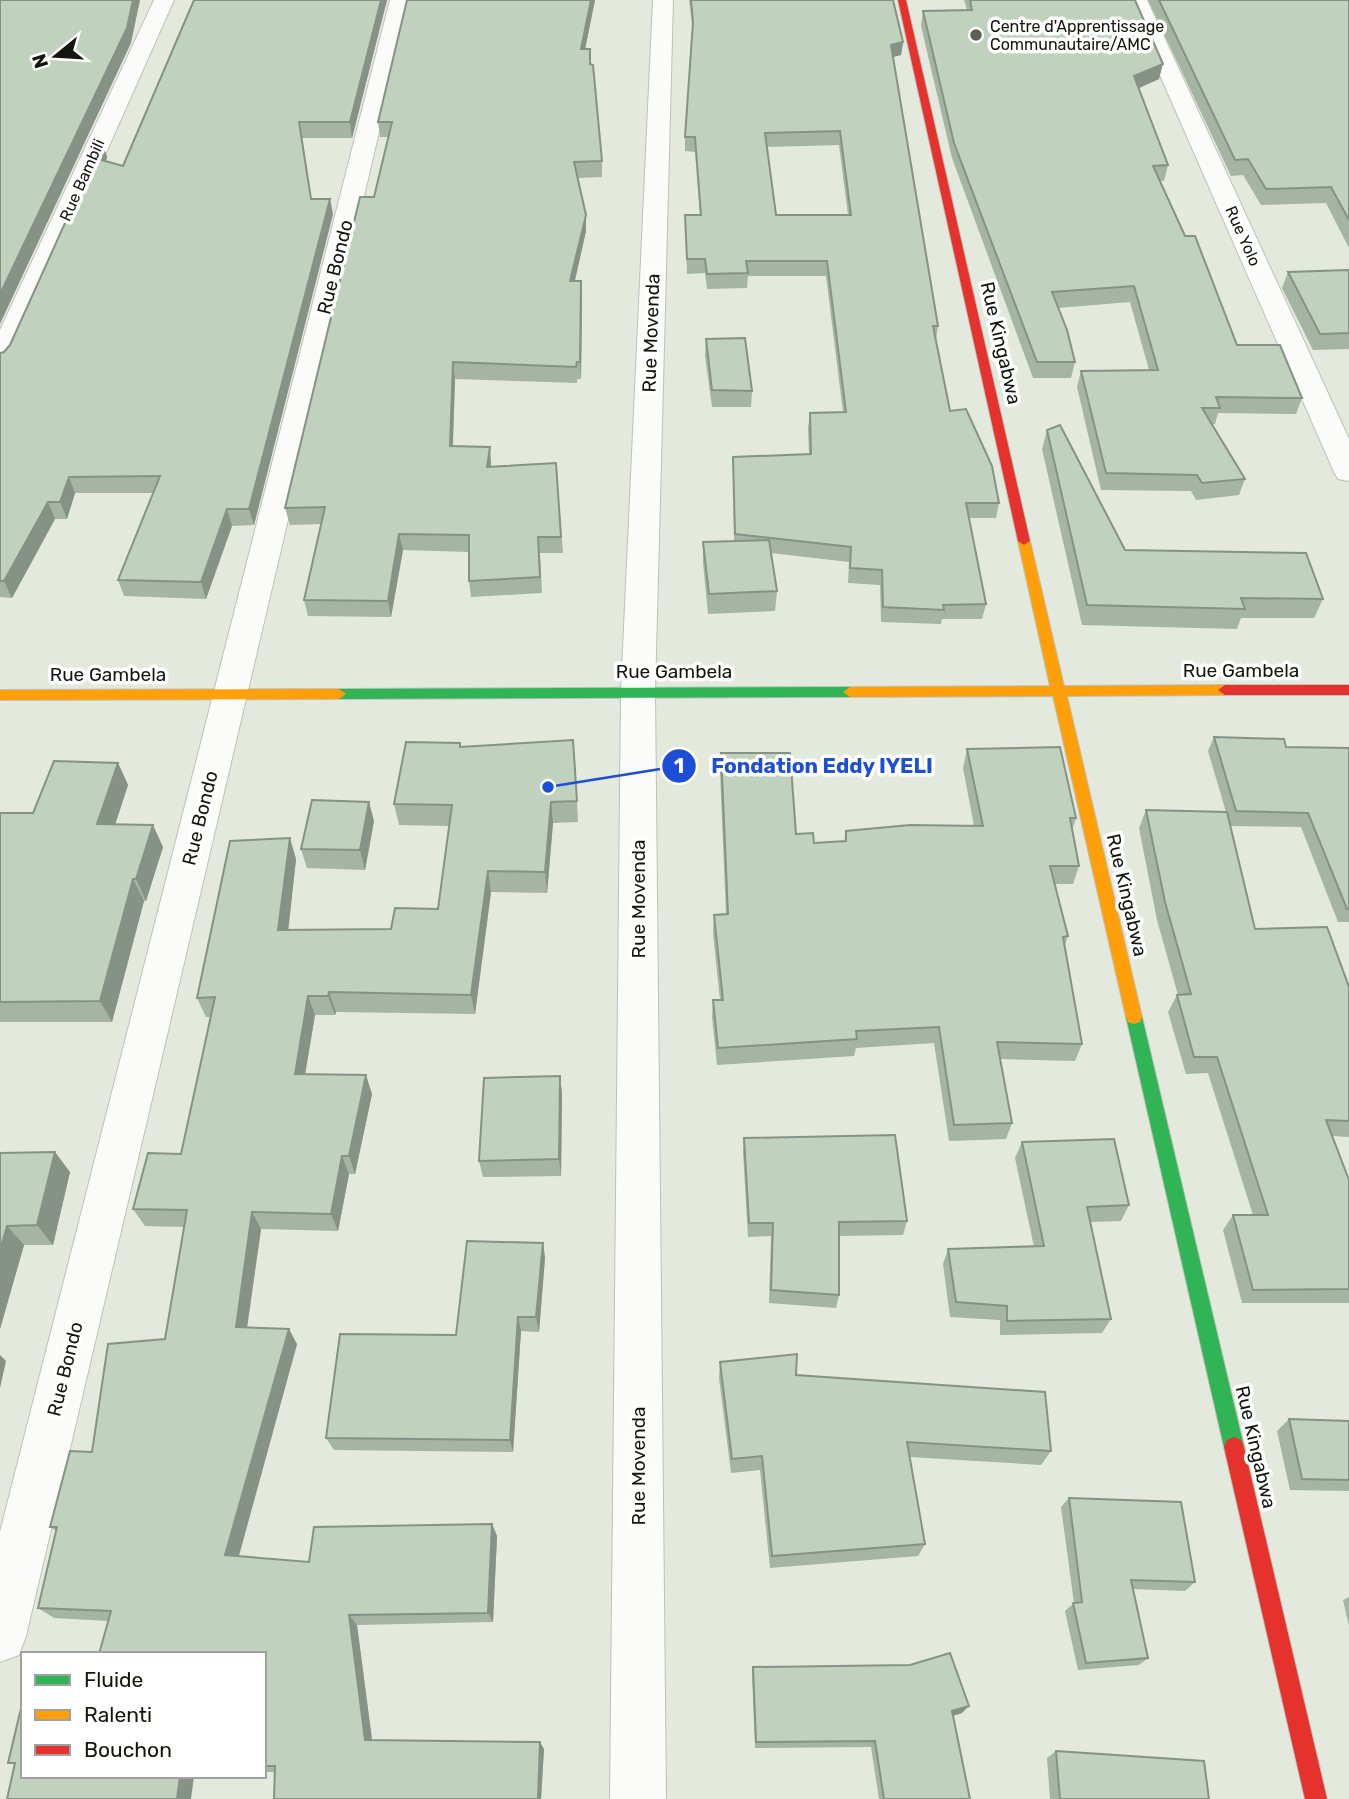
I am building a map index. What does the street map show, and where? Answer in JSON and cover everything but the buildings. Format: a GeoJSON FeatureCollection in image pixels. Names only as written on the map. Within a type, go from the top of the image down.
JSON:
{"type":"FeatureCollection","features":[{"type":"Feature","properties":{"kind":"street","name":"Rue Bambili"},"geometry":{"type":"LineString","coordinates":[[0,360],[164,0]]}},
{"type":"Feature","properties":{"kind":"street","name":"Rue Bondo"},"geometry":{"type":"LineString","coordinates":[[0,1636],[401,0]]}},
{"type":"Feature","properties":{"kind":"street","name":"Rue Movenda"},"geometry":{"type":"LineString","coordinates":[[638,1799],[638,692],[663,0]]}},
{"type":"Feature","properties":{"kind":"street","name":"Rue Kingabwa"},"geometry":{"type":"LineString","coordinates":[[902,0],[1058,692],[1316,1799]]}},
{"type":"Feature","properties":{"kind":"street","name":"Rue Yolo"},"geometry":{"type":"LineString","coordinates":[[1137,0],[1349,472]]}},
{"type":"Feature","properties":{"kind":"street","name":"Rue Gambela"},"geometry":{"type":"LineString","coordinates":[[0,695],[1349,690]]}},
{"type":"Feature","properties":{"kind":"traffic: fast"},"geometry":{"type":"LineString","coordinates":[[339,694],[850,692]]}},
{"type":"Feature","properties":{"kind":"traffic: fast"},"geometry":{"type":"LineString","coordinates":[[1134,1017],[1234,1447]]}},
{"type":"Feature","properties":{"kind":"traffic: slow"},"geometry":{"type":"LineString","coordinates":[[1024,541],[1134,1017]]}},
{"type":"Feature","properties":{"kind":"traffic: slow"},"geometry":{"type":"LineString","coordinates":[[850,692],[1225,690]]}},
{"type":"Feature","properties":{"kind":"traffic: slow"},"geometry":{"type":"LineString","coordinates":[[0,695],[339,694]]}},
{"type":"Feature","properties":{"kind":"traffic: jam"},"geometry":{"type":"LineString","coordinates":[[902,0],[1024,541]]}},
{"type":"Feature","properties":{"kind":"traffic: jam"},"geometry":{"type":"LineString","coordinates":[[1225,690],[1349,690]]}},
{"type":"Feature","properties":{"kind":"traffic: jam"},"geometry":{"type":"LineString","coordinates":[[1234,1447],[1316,1799]]}},
{"type":"Feature","properties":{"kind":"place","name":"Centre d'Apprentissage Communautaire/AMC"},"geometry":{"type":"Point","coordinates":[976,35]}},
{"type":"Feature","properties":{"kind":"place","name":"Fondation Eddy IYELI"},"geometry":{"type":"Point","coordinates":[548,787]}}]}
